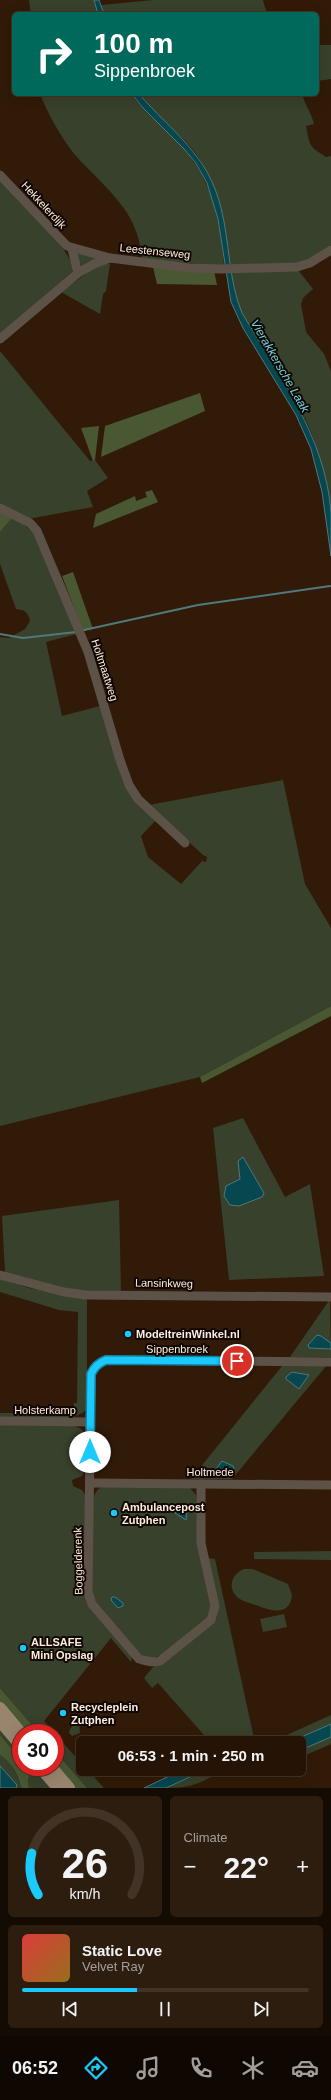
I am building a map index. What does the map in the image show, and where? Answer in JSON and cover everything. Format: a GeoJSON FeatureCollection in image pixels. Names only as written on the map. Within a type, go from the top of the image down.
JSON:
{"type":"FeatureCollection","features":[{"type":"Feature","properties":{"kind":"main road"},"geometry":{"type":"LineString","coordinates":[[0,1708],[13,1724]]}},
{"type":"Feature","properties":{"kind":"main road"},"geometry":{"type":"LineString","coordinates":[[0,1722],[12,1736]]}},
{"type":"Feature","properties":{"kind":"main road"},"geometry":{"type":"LineString","coordinates":[[48,1776],[58,1788]]}},
{"type":"Feature","properties":{"kind":"main road"},"geometry":{"type":"LineString","coordinates":[[59,1776],[69,1788]]}},
{"type":"Feature","properties":{"kind":"street","name":"Hekkelerdijk"},"geometry":{"type":"LineString","coordinates":[[0,175],[50,230],[72,249],[110,258]]}},
{"type":"Feature","properties":{"kind":"street"},"geometry":{"type":"LineString","coordinates":[[72,249],[78,273]]}},
{"type":"Feature","properties":{"kind":"street","name":"Leestenseweg"},"geometry":{"type":"LineString","coordinates":[[0,339],[78,273],[94,264],[110,258],[163,266],[198,268],[297,267],[310,263],[331,250]]}},
{"type":"Feature","properties":{"kind":"street","name":"Holtmaatweg"},"geometry":{"type":"LineString","coordinates":[[0,508],[30,522],[37,531],[88,652],[120,760],[129,785],[138,799],[185,843]]}},
{"type":"Feature","properties":{"kind":"street","name":"Lansinkweg"},"geometry":{"type":"LineString","coordinates":[[0,1275],[64,1292],[86,1294],[331,1297]]}},
{"type":"Feature","properties":{"kind":"street","name":"Sippenbroek"},"geometry":{"type":"LineString","coordinates":[[95,1366],[106,1360],[331,1362]]}},
{"type":"Feature","properties":{"kind":"street","name":"Boggelderenk"},"geometry":{"type":"LineString","coordinates":[[95,1366],[91,1374],[89,1598],[139,1659],[155,1662],[160,1660],[211,1620],[214,1614],[215,1606],[201,1543],[201,1484]]}},
{"type":"Feature","properties":{"kind":"street","name":"Holsterkamp"},"geometry":{"type":"LineString","coordinates":[[0,1421],[90,1422]]}},
{"type":"Feature","properties":{"kind":"street","name":"Holtmede"},"geometry":{"type":"LineString","coordinates":[[90,1483],[331,1485]]}},
{"type":"Feature","properties":{"kind":"green space"},"geometry":{"type":"Polygon","coordinates":[[[29,0],[94,0],[97,12],[31,12],[29,0]]]}},
{"type":"Feature","properties":{"kind":"green space"},"geometry":{"type":"Polygon","coordinates":[[[153,0],[263,0],[266,12],[103,12],[101,5],[153,0]]]}},
{"type":"Feature","properties":{"kind":"green space"},"geometry":{"type":"Polygon","coordinates":[[[319,45],[331,45],[331,79],[319,81],[319,45]]]}},
{"type":"Feature","properties":{"kind":"green space"},"geometry":{"type":"Polygon","coordinates":[[[41,96],[133,96],[146,112],[187,152],[205,181],[220,229],[224,266],[142,260],[140,243],[135,228],[120,202],[72,151],[47,110],[41,96]]]}},
{"type":"Feature","properties":{"kind":"green space"},"geometry":{"type":"Polygon","coordinates":[[[141,96],[303,96],[314,124],[306,126],[311,145],[326,157],[331,156],[331,245],[314,258],[302,264],[230,266],[220,206],[210,178],[203,164],[190,146],[157,115],[141,96]]]}},
{"type":"Feature","properties":{"kind":"green space"},"geometry":{"type":"Polygon","coordinates":[[[0,179],[53,235],[62,247],[74,270],[0,334],[0,179]]]}},
{"type":"Feature","properties":{"kind":"green space"},"geometry":{"type":"Polygon","coordinates":[[[76,253],[99,258],[82,267],[76,253]]]}},
{"type":"Feature","properties":{"kind":"green space"},"geometry":{"type":"Polygon","coordinates":[[[105,264],[110,264],[106,291],[103,294],[100,314],[61,292],[91,270],[105,264]]]}},
{"type":"Feature","properties":{"kind":"green space"},"geometry":{"type":"Polygon","coordinates":[[[153,267],[214,271],[217,285],[157,284],[153,267]]]}},
{"type":"Feature","properties":{"kind":"green space"},"geometry":{"type":"Polygon","coordinates":[[[231,271],[299,271],[313,289],[303,298],[301,304],[306,332],[324,354],[331,371],[331,513],[325,482],[311,432],[288,386],[242,313],[237,301],[231,271]]]}},
{"type":"Feature","properties":{"kind":"green space"},"geometry":{"type":"Polygon","coordinates":[[[0,351],[90,461],[95,460],[108,478],[87,491],[93,507],[28,519],[0,505],[0,351]]]}},
{"type":"Feature","properties":{"kind":"green space"},"geometry":{"type":"Polygon","coordinates":[[[200,393],[205,411],[101,457],[105,426],[200,393]]]}},
{"type":"Feature","properties":{"kind":"green space"},"geometry":{"type":"Polygon","coordinates":[[[99,426],[95,460],[93,461],[81,428],[99,426]]]}},
{"type":"Feature","properties":{"kind":"green space"},"geometry":{"type":"Polygon","coordinates":[[[152,490],[158,502],[93,528],[96,514],[135,496],[136,501],[147,497],[145,492],[152,490]]]}},
{"type":"Feature","properties":{"kind":"green space"},"geometry":{"type":"Polygon","coordinates":[[[0,512],[13,517],[0,532],[0,512]]]}},
{"type":"Feature","properties":{"kind":"green space"},"geometry":{"type":"Polygon","coordinates":[[[13,517],[23,523],[35,535],[77,634],[46,642],[62,716],[100,706],[123,782],[156,820],[141,836],[148,857],[181,884],[202,861],[206,862],[207,857],[149,805],[283,780],[305,884],[331,928],[331,1006],[200,1077],[0,1126],[0,637],[9,638],[25,629],[30,621],[26,612],[16,609],[0,564],[0,532],[13,517]]]}},
{"type":"Feature","properties":{"kind":"green space"},"geometry":{"type":"Polygon","coordinates":[[[73,572],[93,629],[83,631],[62,576],[73,572]]]}},
{"type":"Feature","properties":{"kind":"green space"},"geometry":{"type":"Polygon","coordinates":[[[331,1006],[331,1016],[202,1083],[200,1077],[331,1006]]]}},
{"type":"Feature","properties":{"kind":"green space"},"geometry":{"type":"Polygon","coordinates":[[[243,1118],[285,1197],[310,1184],[324,1276],[229,1280],[213,1128],[243,1118]]]}},
{"type":"Feature","properties":{"kind":"green space"},"geometry":{"type":"Polygon","coordinates":[[[119,1200],[121,1292],[77,1291],[5,1273],[2,1216],[119,1200]]]}},
{"type":"Feature","properties":{"kind":"green space"},"geometry":{"type":"Polygon","coordinates":[[[0,1279],[29,1288],[87,1299],[87,1409],[80,1414],[59,1419],[0,1417],[0,1413],[74,1413],[74,1403],[77,1403],[78,1312],[59,1310],[0,1292],[0,1279]]]}},
{"type":"Feature","properties":{"kind":"green space"},"geometry":{"type":"Polygon","coordinates":[[[330,1299],[331,1357],[290,1357],[330,1299]]]}},
{"type":"Feature","properties":{"kind":"green space"},"geometry":{"type":"Polygon","coordinates":[[[327,1365],[232,1479],[191,1479],[282,1366],[327,1365]]]}},
{"type":"Feature","properties":{"kind":"green space"},"geometry":{"type":"Polygon","coordinates":[[[0,1425],[74,1426],[84,1432],[87,1440],[84,1473],[82,1476],[72,1480],[73,1486],[82,1490],[85,1495],[85,1590],[132,1656],[131,1662],[111,1638],[44,1721],[46,1724],[31,1724],[0,1688],[0,1425]]]}},
{"type":"Feature","properties":{"kind":"green space"},"geometry":{"type":"Polygon","coordinates":[[[103,1487],[190,1488],[196,1495],[212,1606],[210,1616],[160,1656],[150,1659],[141,1655],[92,1597],[92,1499],[98,1489],[103,1487]]]}},
{"type":"Feature","properties":{"kind":"green space"},"geometry":{"type":"Polygon","coordinates":[[[331,1551],[331,1560],[254,1559],[254,1552],[331,1551]]]}},
{"type":"Feature","properties":{"kind":"green space"},"geometry":{"type":"Polygon","coordinates":[[[208,1558],[215,1559],[253,1736],[204,1736],[158,1683],[152,1688],[144,1678],[153,1667],[216,1620],[218,1609],[208,1558]]]}},
{"type":"Feature","properties":{"kind":"green space"},"geometry":{"type":"Polygon","coordinates":[[[244,1569],[253,1569],[288,1584],[292,1595],[288,1607],[278,1610],[267,1609],[238,1598],[233,1592],[232,1580],[240,1571],[244,1569]]]}},
{"type":"Feature","properties":{"kind":"green space"},"geometry":{"type":"Polygon","coordinates":[[[284,1614],[287,1627],[263,1632],[260,1619],[284,1614]]]}},
{"type":"Feature","properties":{"kind":"green space"},"geometry":{"type":"Polygon","coordinates":[[[0,1688],[31,1724],[16,1724],[0,1705],[0,1688]]]}},
{"type":"Feature","properties":{"kind":"green space"},"geometry":{"type":"Polygon","coordinates":[[[83,1715],[79,1722],[80,1733],[72,1736],[69,1733],[70,1729],[83,1715]]]}},
{"type":"Feature","properties":{"kind":"green space"},"geometry":{"type":"Polygon","coordinates":[[[331,1715],[331,1724],[304,1736],[284,1736],[331,1715]]]}},
{"type":"Feature","properties":{"kind":"green space"},"geometry":{"type":"Polygon","coordinates":[[[0,1724],[12,1738],[12,1749],[0,1735],[0,1724]]]}},
{"type":"Feature","properties":{"kind":"green space"},"geometry":{"type":"Polygon","coordinates":[[[0,1735],[12,1749],[12,1766],[0,1755],[0,1735]]]}},
{"type":"Feature","properties":{"kind":"green space"},"geometry":{"type":"Polygon","coordinates":[[[331,1737],[331,1744],[306,1755],[306,1747],[331,1737]]]}},
{"type":"Feature","properties":{"kind":"green space"},"geometry":{"type":"Polygon","coordinates":[[[64,1744],[76,1757],[76,1775],[64,1761],[64,1744]]]}},
{"type":"Feature","properties":{"kind":"green space"},"geometry":{"type":"Polygon","coordinates":[[[0,1755],[12,1766],[12,1776],[17,1776],[21,1788],[16,1788],[16,1785],[0,1766],[0,1755]]]}},
{"type":"Feature","properties":{"kind":"green space"},"geometry":{"type":"Polygon","coordinates":[[[64,1761],[87,1788],[72,1788],[62,1776],[64,1776],[64,1761]]]}},
{"type":"Feature","properties":{"kind":"green space"},"geometry":{"type":"Polygon","coordinates":[[[17,1776],[29,1776],[29,1788],[21,1788],[17,1776]]]}},
{"type":"Feature","properties":{"kind":"green space"},"geometry":{"type":"Polygon","coordinates":[[[29,1776],[45,1776],[55,1788],[29,1788],[29,1776]]]}},
{"type":"Feature","properties":{"kind":"green space"},"geometry":{"type":"Polygon","coordinates":[[[77,1776],[93,1776],[104,1788],[87,1788],[77,1776]]]}},
{"type":"Feature","properties":{"kind":"green space"},"geometry":{"type":"Polygon","coordinates":[[[192,1776],[212,1776],[190,1786],[166,1788],[192,1776]]]}},
{"type":"Feature","properties":{"kind":"water"},"geometry":{"type":"Polygon","coordinates":[[[94,0],[99,0],[103,12],[97,12],[94,0]]]}},
{"type":"Feature","properties":{"kind":"water"},"geometry":{"type":"Polygon","coordinates":[[[134,96],[141,96],[188,145],[198,158],[215,189],[224,221],[234,287],[242,313],[298,408],[320,459],[327,485],[331,513],[331,556],[322,492],[311,449],[296,415],[243,328],[231,302],[218,219],[207,183],[195,162],[184,149],[143,108],[134,96]]]}},
{"type":"Feature","properties":{"kind":"water"},"geometry":{"type":"Polygon","coordinates":[[[243,1157],[264,1193],[262,1197],[239,1206],[230,1205],[224,1196],[226,1186],[240,1179],[238,1161],[243,1157]]]}},
{"type":"Feature","properties":{"kind":"water"},"geometry":{"type":"Polygon","coordinates":[[[317,1335],[331,1343],[331,1349],[309,1348],[308,1345],[317,1335]]]}},
{"type":"Feature","properties":{"kind":"water"},"geometry":{"type":"Polygon","coordinates":[[[292,1372],[309,1375],[299,1389],[286,1379],[286,1377],[292,1372]]]}},
{"type":"Feature","properties":{"kind":"water"},"geometry":{"type":"Polygon","coordinates":[[[222,1461],[233,1466],[234,1469],[216,1469],[222,1461]]]}},
{"type":"Feature","properties":{"kind":"water"},"geometry":{"type":"Polygon","coordinates":[[[182,1506],[187,1507],[186,1520],[175,1513],[182,1506]]]}},
{"type":"Feature","properties":{"kind":"water"},"geometry":{"type":"Polygon","coordinates":[[[112,1597],[115,1597],[123,1603],[123,1606],[118,1608],[111,1600],[112,1597]]]}},
{"type":"Feature","properties":{"kind":"water"},"geometry":{"type":"Polygon","coordinates":[[[331,1724],[331,1737],[306,1748],[306,1736],[304,1736],[331,1724]]]}},
{"type":"Feature","properties":{"kind":"water"},"geometry":{"type":"Polygon","coordinates":[[[0,1766],[17,1785],[16,1788],[0,1788],[0,1766]]]}},
{"type":"Feature","properties":{"kind":"water"},"geometry":{"type":"Polygon","coordinates":[[[169,1776],[192,1776],[166,1788],[144,1788],[169,1776]]]}},
{"type":"Feature","properties":{"kind":"waterway"},"geometry":{"type":"LineString","coordinates":[[84,630],[198,605],[330,586]]}},
{"type":"Feature","properties":{"kind":"waterway"},"geometry":{"type":"LineString","coordinates":[[0,634],[23,638],[76,632]]}},
{"type":"Feature","properties":{"kind":"place","name":"ModeltreinWinkel.nl"},"geometry":{"type":"Point","coordinates":[128,1334]}},
{"type":"Feature","properties":{"kind":"place","name":"Ambulancepost Zutphen"},"geometry":{"type":"Point","coordinates":[114,1513]}},
{"type":"Feature","properties":{"kind":"place","name":"ALLSAFE Mini Opslag"},"geometry":{"type":"Point","coordinates":[23,1648]}},
{"type":"Feature","properties":{"kind":"place","name":"Recycleplein Zutphen"},"geometry":{"type":"Point","coordinates":[63,1713]}},
{"type":"Feature","properties":{"kind":"route"},"geometry":{"type":"LineString","coordinates":[[90,1452],[91,1374],[95,1366],[101,1362],[106,1360],[237,1361]]}},
{"type":"Feature","properties":{"kind":"water label","name":"Vierakkersche Laak"},"geometry":{"type":"Point","coordinates":[280,366]}}]}
